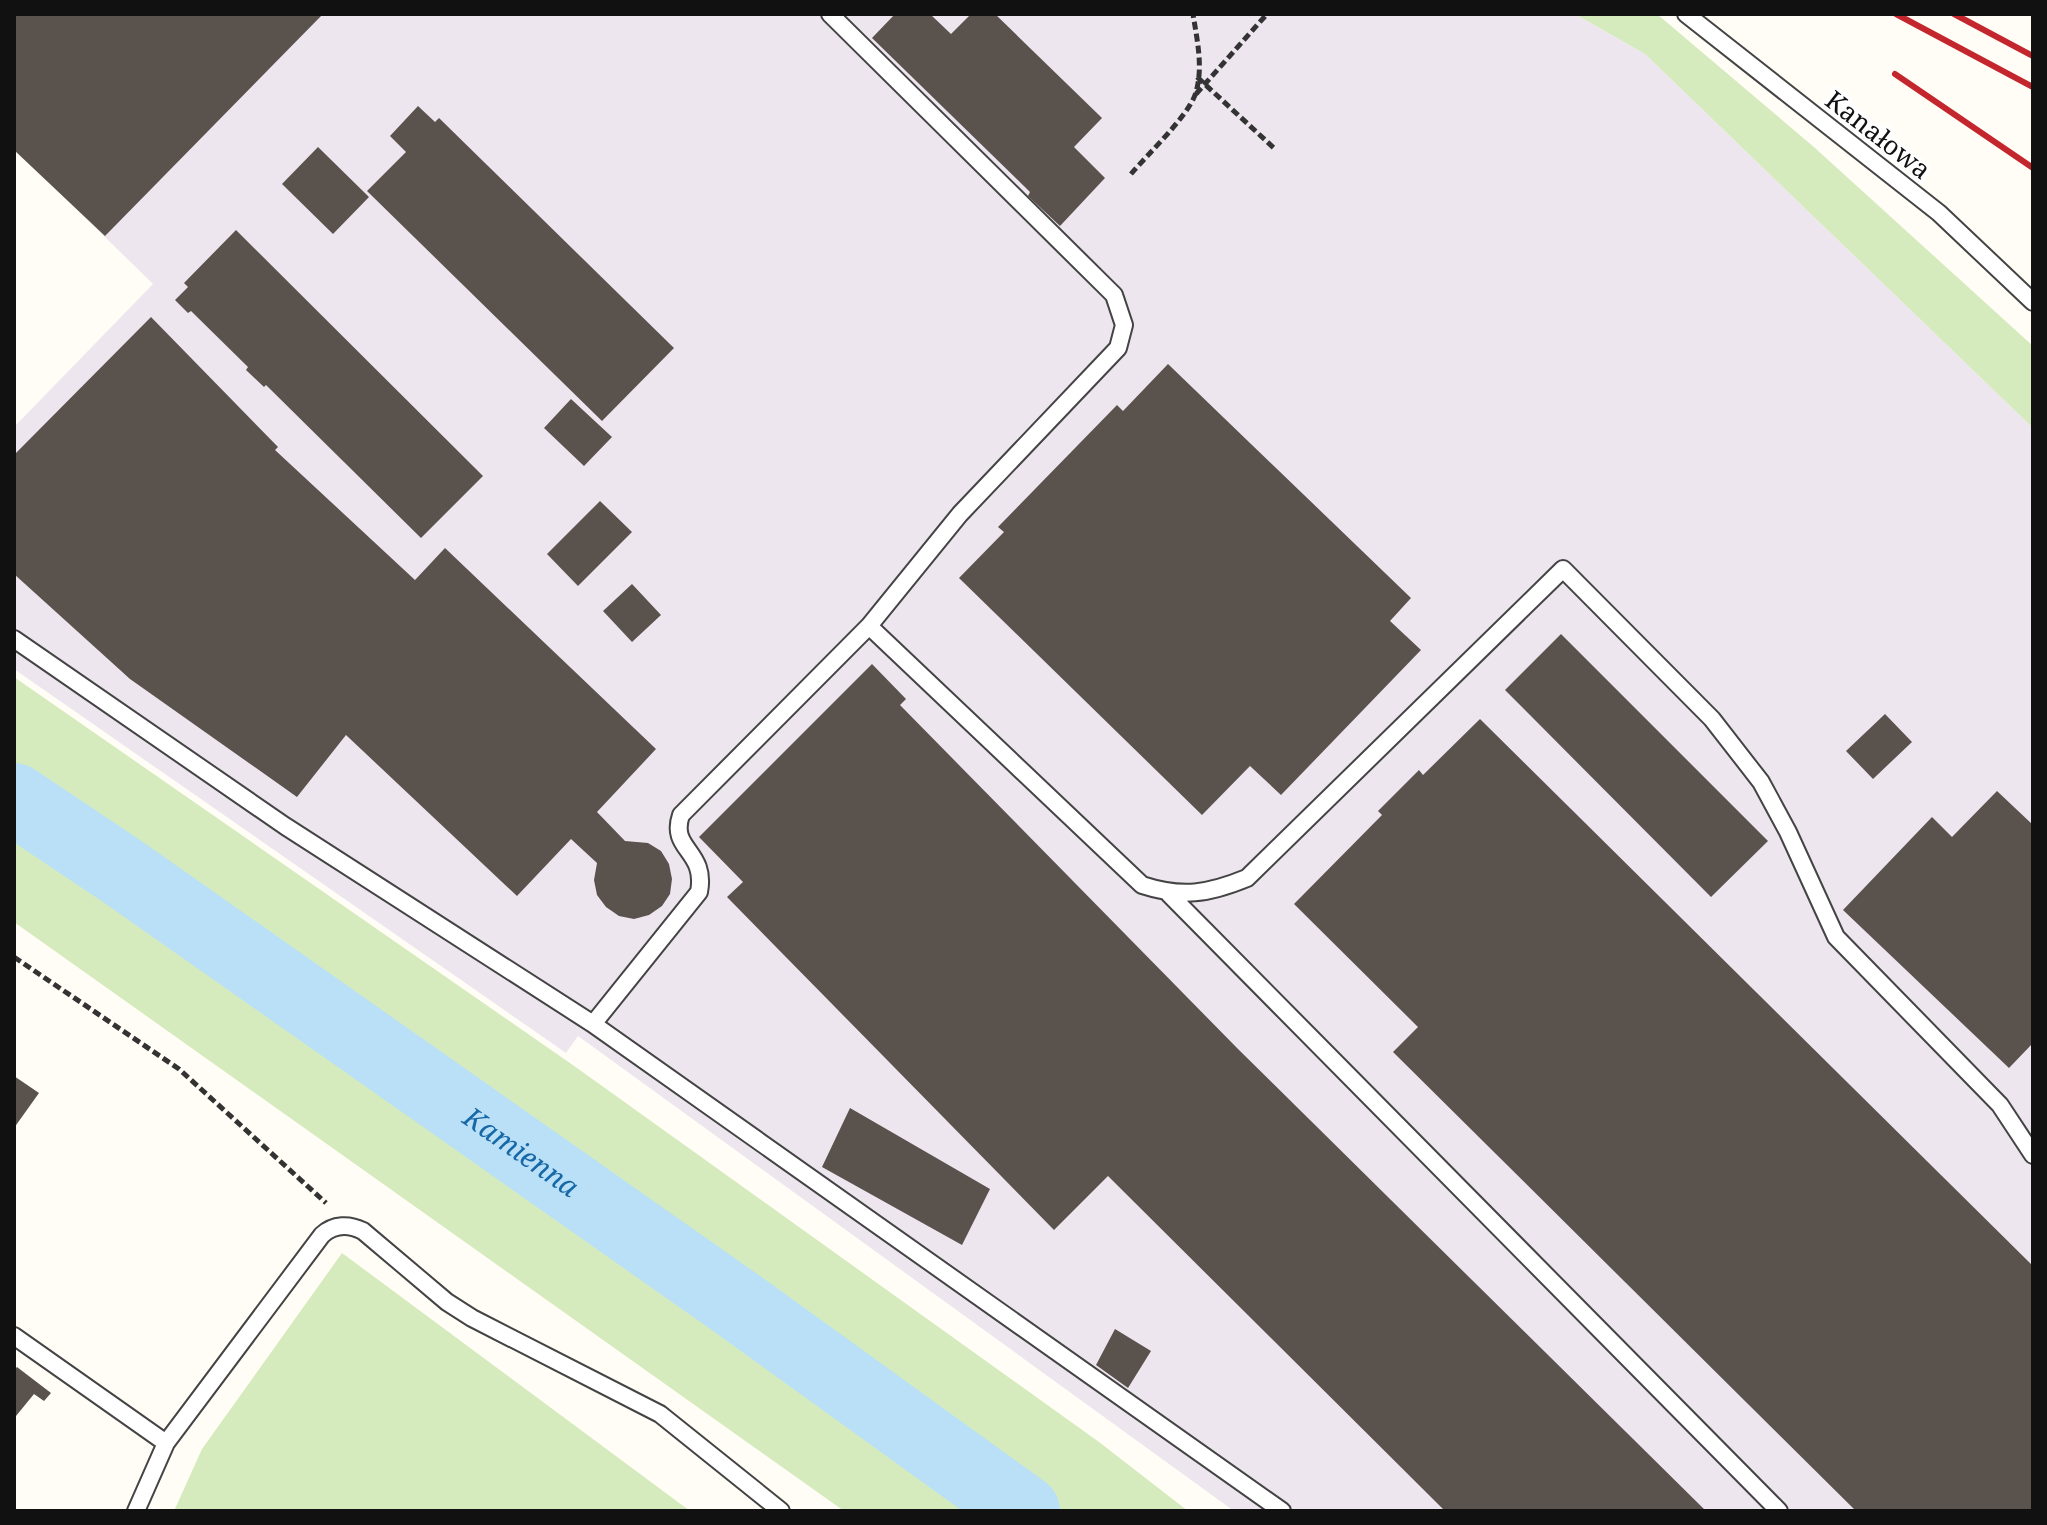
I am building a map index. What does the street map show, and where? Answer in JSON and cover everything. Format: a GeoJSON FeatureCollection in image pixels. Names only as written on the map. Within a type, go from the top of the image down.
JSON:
{"type":"FeatureCollection","features":[{"type":"Feature","properties":{"kind":"lane"},"geometry":{"type":"LineString","coordinates":[[593,1024],[699,892],[702,876],[697,861],[679,838],[677,826],[681,815],[869,626],[960,514],[1118,348],[1124,325],[1114,295],[830,14]]}},
{"type":"Feature","properties":{"kind":"lane","name":"Kanałowa"},"geometry":{"type":"LineString","coordinates":[[1686,14],[1939,213],[2033,302]]}},
{"type":"Feature","properties":{"kind":"lane"},"geometry":{"type":"LineString","coordinates":[[869,626],[1142,885],[1169,894],[1199,893],[1247,878],[1563,569],[1712,719],[1761,782],[1788,832],[1836,937],[2000,1105],[2033,1155]]}},
{"type":"Feature","properties":{"kind":"lane"},"geometry":{"type":"LineString","coordinates":[[14,639],[285,826],[593,1024],[1282,1511]]}},
{"type":"Feature","properties":{"kind":"lane"},"geometry":{"type":"LineString","coordinates":[[1169,894],[1779,1511]]}},
{"type":"Feature","properties":{"kind":"lane"},"geometry":{"type":"LineString","coordinates":[[136,1511],[166,1443],[322,1235],[333,1228],[349,1226],[363,1231],[447,1302],[472,1318],[660,1414],[781,1511]]}},
{"type":"Feature","properties":{"kind":"lane"},"geometry":{"type":"LineString","coordinates":[[14,1336],[166,1443]]}},
{"type":"Feature","properties":{"kind":"path"},"geometry":{"type":"LineString","coordinates":[[1193,14],[1200,63],[1194,96]]}},
{"type":"Feature","properties":{"kind":"path"},"geometry":{"type":"LineString","coordinates":[[1131,174],[1185,111],[1194,96],[1267,14]]}},
{"type":"Feature","properties":{"kind":"path"},"geometry":{"type":"LineString","coordinates":[[1197,77],[1275,149]]}},
{"type":"Feature","properties":{"kind":"path"},"geometry":{"type":"LineString","coordinates":[[14,957],[179,1069],[306,1182],[349,1226]]}},
{"type":"Feature","properties":{"kind":"shaded area"},"geometry":{"type":"Polygon","coordinates":[[[243,14],[1575,14],[1645,54],[2033,428],[2033,1511],[1234,1511],[578,1036],[566,1053],[14,669],[14,427],[153,284],[64,197],[243,14]]]}},
{"type":"Feature","properties":{"kind":"green space"},"geometry":{"type":"Polygon","coordinates":[[[1575,14],[1657,14],[1815,148],[2033,346],[2033,428],[1645,54],[1575,14]]]}},
{"type":"Feature","properties":{"kind":"green space"},"geometry":{"type":"Polygon","coordinates":[[[14,677],[577,1068],[1099,1442],[1188,1511],[844,1511],[14,922],[14,677]]]}},
{"type":"Feature","properties":{"kind":"green space"},"geometry":{"type":"Polygon","coordinates":[[[342,1253],[690,1511],[174,1511],[202,1449],[342,1253]]]}},
{"type":"Feature","properties":{"kind":"building"},"geometry":{"type":"Polygon","coordinates":[[[14,14],[323,14],[105,236],[14,150],[14,14]]]}},
{"type":"Feature","properties":{"kind":"building"},"geometry":{"type":"Polygon","coordinates":[[[895,14],[930,14],[951,34],[971,14],[995,14],[1102,118],[1074,147],[1105,178],[1060,226],[1028,196],[1030,192],[872,38],[895,14]]]}},
{"type":"Feature","properties":{"kind":"building"},"geometry":{"type":"Polygon","coordinates":[[[418,106],[435,122],[439,118],[674,348],[602,421],[367,191],[406,152],[390,136],[418,106]]]}},
{"type":"Feature","properties":{"kind":"building"},"geometry":{"type":"Polygon","coordinates":[[[318,147],[369,197],[333,234],[282,184],[318,147]]]}},
{"type":"Feature","properties":{"kind":"building"},"geometry":{"type":"Polygon","coordinates":[[[236,230],[483,476],[421,538],[266,385],[264,387],[246,370],[248,367],[191,311],[188,313],[175,300],[188,287],[184,283],[236,230]]]}},
{"type":"Feature","properties":{"kind":"building"},"geometry":{"type":"Polygon","coordinates":[[[151,317],[278,447],[275,450],[415,580],[445,548],[656,749],[597,812],[625,841],[648,843],[661,851],[669,864],[672,879],[670,894],[662,906],[649,915],[634,919],[619,916],[606,907],[597,895],[594,880],[597,863],[571,839],[517,896],[346,735],[297,797],[130,679],[14,574],[14,455],[151,317]]]}},
{"type":"Feature","properties":{"kind":"building"},"geometry":{"type":"Polygon","coordinates":[[[1168,364],[1411,598],[1390,621],[1421,650],[1281,795],[1250,766],[1202,815],[959,578],[1004,532],[998,527],[1117,405],[1123,411],[1168,364]]]}},
{"type":"Feature","properties":{"kind":"building"},"geometry":{"type":"Polygon","coordinates":[[[571,399],[612,437],[584,466],[544,428],[571,399]]]}},
{"type":"Feature","properties":{"kind":"building"},"geometry":{"type":"Polygon","coordinates":[[[600,501],[632,532],[578,586],[547,554],[600,501]]]}},
{"type":"Feature","properties":{"kind":"building"},"geometry":{"type":"Polygon","coordinates":[[[632,584],[661,615],[632,642],[603,611],[632,584]]]}},
{"type":"Feature","properties":{"kind":"building"},"geometry":{"type":"Polygon","coordinates":[[[1561,634],[1768,841],[1711,897],[1505,690],[1561,634]]]}},
{"type":"Feature","properties":{"kind":"building"},"geometry":{"type":"Polygon","coordinates":[[[872,664],[906,699],[900,705],[1238,1049],[1706,1511],[1445,1511],[1108,1176],[1054,1230],[727,897],[743,882],[699,837],[872,664]]]}},
{"type":"Feature","properties":{"kind":"building"},"geometry":{"type":"Polygon","coordinates":[[[1885,714],[1912,742],[1873,779],[1846,751],[1885,714]]]}},
{"type":"Feature","properties":{"kind":"building"},"geometry":{"type":"Polygon","coordinates":[[[1480,719],[2033,1266],[2033,1511],[1856,1511],[1393,1052],[1418,1027],[1294,904],[1382,815],[1378,811],[1419,770],[1423,775],[1480,719]]]}},
{"type":"Feature","properties":{"kind":"building"},"geometry":{"type":"Polygon","coordinates":[[[1997,791],[2033,825],[2033,1043],[2009,1068],[1843,910],[1932,817],[1952,837],[1997,791]]]}},
{"type":"Feature","properties":{"kind":"building"},"geometry":{"type":"Polygon","coordinates":[[[14,1076],[39,1093],[14,1128],[14,1076]]]}},
{"type":"Feature","properties":{"kind":"building"},"geometry":{"type":"Polygon","coordinates":[[[850,1108],[990,1189],[962,1245],[822,1167],[850,1108]]]}},
{"type":"Feature","properties":{"kind":"building"},"geometry":{"type":"Polygon","coordinates":[[[1115,1329],[1151,1351],[1128,1388],[1096,1365],[1115,1329]]]}},
{"type":"Feature","properties":{"kind":"building"},"geometry":{"type":"Polygon","coordinates":[[[17,1367],[51,1393],[44,1401],[34,1394],[16,1416],[14,1370],[17,1367]]]}},
{"type":"Feature","properties":{"kind":"waterway","name":"Kamienna"},"geometry":{"type":"LineString","coordinates":[[14,799],[123,872],[736,1303],[1024,1511]]}},
{"type":"Feature","properties":{"kind":"railway"},"geometry":{"type":"LineString","coordinates":[[1896,14],[2033,87]]}},
{"type":"Feature","properties":{"kind":"railway"},"geometry":{"type":"LineString","coordinates":[[1954,14],[2033,56]]}},
{"type":"Feature","properties":{"kind":"railway"},"geometry":{"type":"LineString","coordinates":[[1895,74],[2033,168]]}}]}
